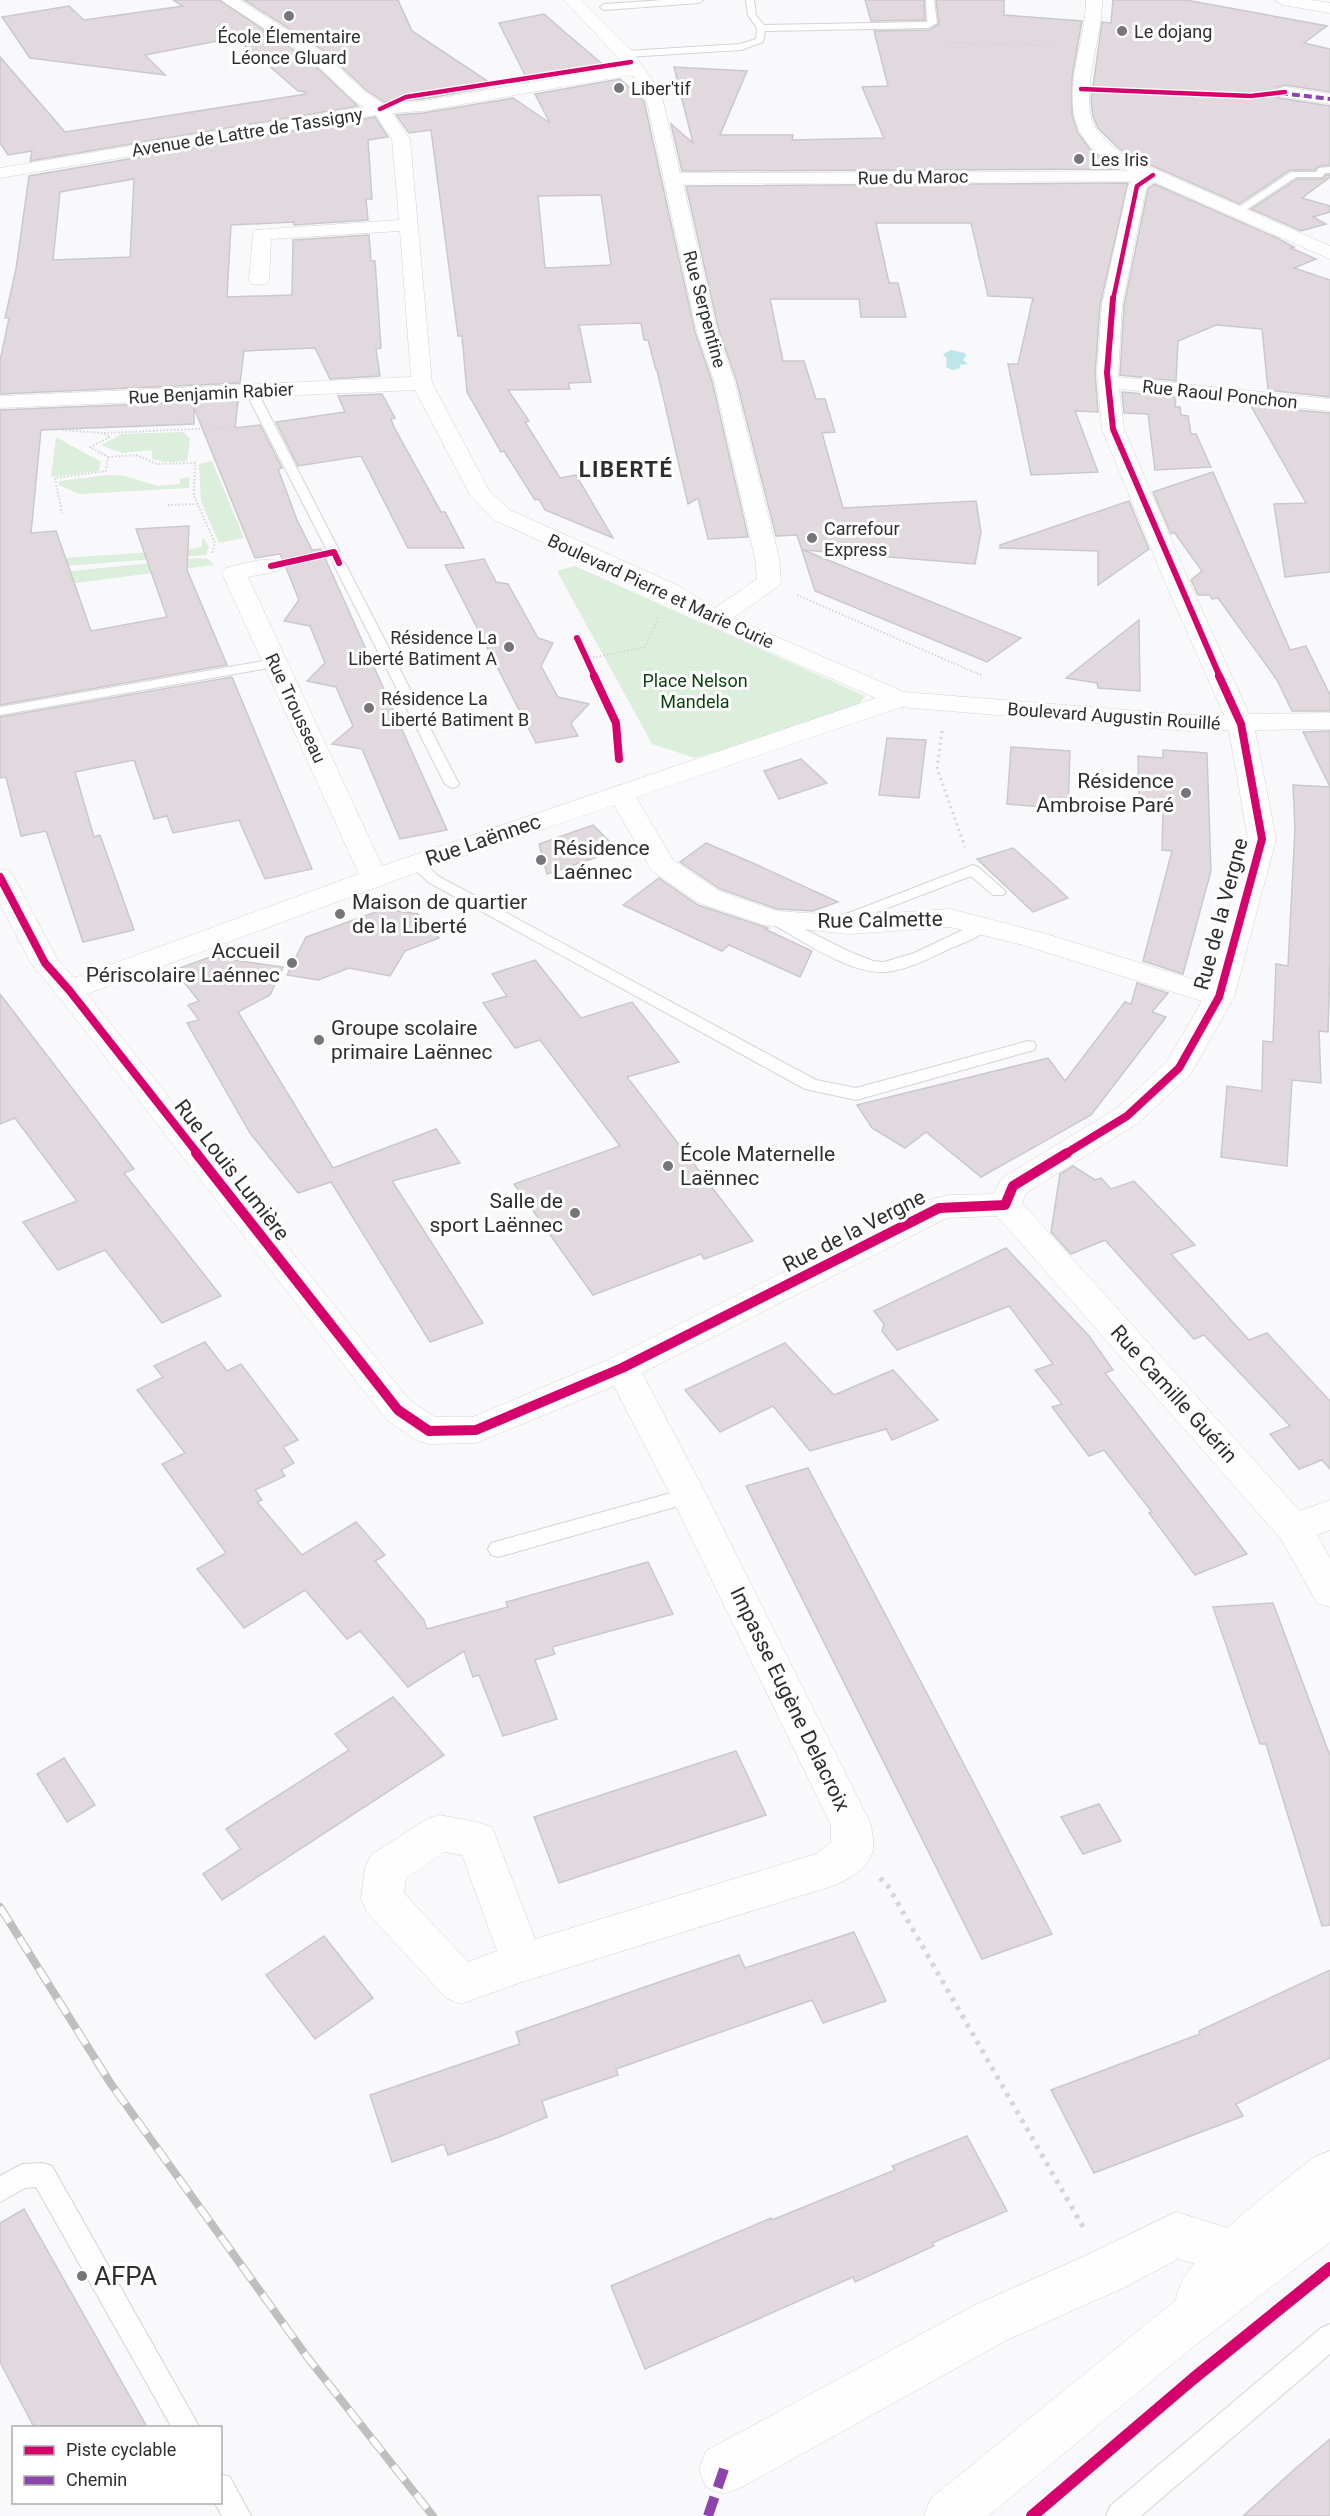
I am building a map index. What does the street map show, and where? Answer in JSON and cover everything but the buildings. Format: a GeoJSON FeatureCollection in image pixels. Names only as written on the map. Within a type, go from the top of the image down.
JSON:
{"type":"FeatureCollection","features":[{"type":"Feature","properties":{"kind":"street","name":"Boulevard Pierre et Marie Curie"},"geometry":{"type":"LineString","coordinates":[[229,0],[316,55],[359,96],[380,109],[401,139],[422,383],[481,495],[502,515],[671,591],[715,619],[899,699]]}},
{"type":"Feature","properties":{"kind":"street","name":"Rue Serpentine"},"geometry":{"type":"LineString","coordinates":[[572,0],[631,62],[653,93],[707,332],[724,380],[767,558],[769,582]]}},
{"type":"Feature","properties":{"kind":"street"},"geometry":{"type":"LineString","coordinates":[[1283,0],[1330,8]]}},
{"type":"Feature","properties":{"kind":"street"},"geometry":{"type":"LineString","coordinates":[[1098,4],[1081,89],[1080,111],[1085,127],[1098,143],[1121,161],[1330,253]]}},
{"type":"Feature","properties":{"kind":"street","name":"Avenue de Lattre de Tassigny"},"geometry":{"type":"LineString","coordinates":[[0,173],[380,109],[423,106],[631,62]]}},
{"type":"Feature","properties":{"kind":"street"},"geometry":{"type":"LineString","coordinates":[[1285,93],[1330,99]]}},
{"type":"Feature","properties":{"kind":"street","name":"Rue du Maroc"},"geometry":{"type":"LineString","coordinates":[[673,179],[1153,175]]}},
{"type":"Feature","properties":{"kind":"street","name":"Rue de la Vergne"},"geometry":{"type":"LineString","coordinates":[[476,1430],[622,1368],[939,1208],[1005,1205],[1013,1186],[1127,1116],[1179,1068],[1219,997],[1262,839],[1241,724],[1178,584],[1113,429],[1110,382],[1107,373],[1112,305],[1131,226],[1137,186],[1153,175]]}},
{"type":"Feature","properties":{"kind":"street"},"geometry":{"type":"LineString","coordinates":[[259,280],[262,234],[409,225]]}},
{"type":"Feature","properties":{"kind":"street","name":"Rue Raoul Ponchon"},"geometry":{"type":"LineString","coordinates":[[1110,382],[1330,405]]}},
{"type":"Feature","properties":{"kind":"street","name":"Rue Benjamin Rabier"},"geometry":{"type":"LineString","coordinates":[[0,402],[422,383]]}},
{"type":"Feature","properties":{"kind":"street"},"geometry":{"type":"LineString","coordinates":[[234,573],[271,566]]}},
{"type":"Feature","properties":{"kind":"street","name":"Rue Trousseau"},"geometry":{"type":"LineString","coordinates":[[234,573],[374,878]]}},
{"type":"Feature","properties":{"kind":"street"},"geometry":{"type":"LineString","coordinates":[[715,619],[769,582]]}},
{"type":"Feature","properties":{"kind":"street","name":"Boulevard Augustin Rouillé"},"geometry":{"type":"LineString","coordinates":[[899,699],[1189,723],[1241,724],[1330,720]]}},
{"type":"Feature","properties":{"kind":"street","name":"Rue Laënnec"},"geometry":{"type":"LineString","coordinates":[[69,990],[416,863],[899,699]]}},
{"type":"Feature","properties":{"kind":"street","name":"Rue Calmette"},"geometry":{"type":"LineString","coordinates":[[621,794],[662,865],[709,897],[774,919],[849,925],[950,918],[1033,939],[1219,997]]}},
{"type":"Feature","properties":{"kind":"street","name":"Rue Louis Lumière"},"geometry":{"type":"LineString","coordinates":[[0,877],[45,963],[69,990],[398,1410],[429,1431],[476,1430]]}},
{"type":"Feature","properties":{"kind":"street","name":"Rue Camille Guérin"},"geometry":{"type":"LineString","coordinates":[[1005,1205],[1294,1529],[1330,1592]]}},
{"type":"Feature","properties":{"kind":"street","name":"Impasse Eugène Delacroix"},"geometry":{"type":"LineString","coordinates":[[622,1368],[689,1496],[851,1825],[852,1850]]}},
{"type":"Feature","properties":{"kind":"street"},"geometry":{"type":"LineString","coordinates":[[1294,1529],[1330,1514]]}},
{"type":"Feature","properties":{"kind":"street"},"geometry":{"type":"LineString","coordinates":[[522,1962],[829,1869],[852,1850]]}},
{"type":"Feature","properties":{"kind":"street"},"geometry":{"type":"LineString","coordinates":[[1176,2330],[1234,2252],[1330,2173]]}},
{"type":"Feature","properties":{"kind":"street"},"geometry":{"type":"LineString","coordinates":[[949,2516],[1176,2330],[1330,2213]]}},
{"type":"Feature","properties":{"kind":"street"},"geometry":{"type":"LineString","coordinates":[[724,2469],[990,2323],[1108,2270],[1176,2235],[1234,2252]]}},
{"type":"Feature","properties":{"kind":"lane"},"geometry":{"type":"LineString","coordinates":[[604,7],[699,0]]}},
{"type":"Feature","properties":{"kind":"lane"},"geometry":{"type":"LineString","coordinates":[[631,62],[741,47],[760,40],[761,28],[752,15],[750,0]]}},
{"type":"Feature","properties":{"kind":"lane"},"geometry":{"type":"LineString","coordinates":[[761,28],[928,25],[933,23],[930,0]]}},
{"type":"Feature","properties":{"kind":"lane"},"geometry":{"type":"LineString","coordinates":[[1236,212],[1294,174],[1319,175],[1322,170],[1330,170]]}},
{"type":"Feature","properties":{"kind":"lane"},"geometry":{"type":"LineString","coordinates":[[251,391],[452,784]]}},
{"type":"Feature","properties":{"kind":"lane"},"geometry":{"type":"LineString","coordinates":[[0,711],[275,663]]}},
{"type":"Feature","properties":{"kind":"lane"},"geometry":{"type":"LineString","coordinates":[[416,863],[434,879],[811,1085],[856,1094],[1028,1046]]}},
{"type":"Feature","properties":{"kind":"lane"},"geometry":{"type":"LineString","coordinates":[[833,924],[974,870],[998,892]]}},
{"type":"Feature","properties":{"kind":"lane"},"geometry":{"type":"LineString","coordinates":[[774,919],[864,964],[886,967],[926,954],[983,927]]}},
{"type":"Feature","properties":{"kind":"lane"},"geometry":{"type":"LineString","coordinates":[[498,1549],[689,1496]]}},
{"type":"Feature","properties":{"kind":"lane"},"geometry":{"type":"LineString","coordinates":[[0,2190],[22,2176],[44,2175],[186,2426]]}},
{"type":"Feature","properties":{"kind":"lane"},"geometry":{"type":"LineString","coordinates":[[1120,2516],[1330,2337]]}},
{"type":"Feature","properties":{"kind":"lane"},"geometry":{"type":"LineString","coordinates":[[222,2490],[237,2516]]}},
{"type":"Feature","properties":{"kind":"path"},"geometry":{"type":"LineString","coordinates":[[60,399],[62,429],[103,433],[236,427],[267,423]]}},
{"type":"Feature","properties":{"kind":"path"},"geometry":{"type":"LineString","coordinates":[[103,433],[111,437],[90,447],[108,457],[136,455],[157,464],[195,463],[194,496],[215,543],[211,557],[234,573]]}},
{"type":"Feature","properties":{"kind":"path"},"geometry":{"type":"LineString","coordinates":[[62,513],[55,478],[106,471],[108,457]]}},
{"type":"Feature","properties":{"kind":"path"},"geometry":{"type":"LineString","coordinates":[[168,506],[198,504]]}},
{"type":"Feature","properties":{"kind":"path"},"geometry":{"type":"LineString","coordinates":[[769,582],[992,680]]}},
{"type":"Feature","properties":{"kind":"path"},"geometry":{"type":"LineString","coordinates":[[586,659],[645,647],[671,591]]}},
{"type":"Feature","properties":{"kind":"path"},"geometry":{"type":"LineString","coordinates":[[971,670],[947,684],[949,704],[940,741],[937,768],[974,870]]}},
{"type":"Feature","properties":{"kind":"path"},"geometry":{"type":"LineString","coordinates":[[852,1850],[888,1886],[1108,2270]]}},
{"type":"Feature","properties":{"kind":"green space"},"geometry":{"type":"Polygon","coordinates":[[[183,432],[190,438],[187,461],[165,462],[152,459],[152,450],[122,453],[101,445],[122,434],[183,432]]]}},
{"type":"Feature","properties":{"kind":"green space"},"geometry":{"type":"Polygon","coordinates":[[[56,437],[101,462],[98,471],[51,477],[56,437]]]}},
{"type":"Feature","properties":{"kind":"green space"},"geometry":{"type":"Polygon","coordinates":[[[212,461],[244,538],[219,543],[201,501],[199,464],[212,461]]]}},
{"type":"Feature","properties":{"kind":"green space"},"geometry":{"type":"Polygon","coordinates":[[[108,475],[124,476],[158,486],[180,484],[180,479],[190,477],[189,488],[79,494],[59,485],[59,481],[108,475]]]}},
{"type":"Feature","properties":{"kind":"green space"},"geometry":{"type":"Polygon","coordinates":[[[203,537],[209,547],[206,555],[15,570],[4,562],[183,550],[201,547],[203,537]]]}},
{"type":"Feature","properties":{"kind":"green space"},"geometry":{"type":"Polygon","coordinates":[[[208,559],[214,565],[21,590],[23,576],[208,559]]]}},
{"type":"Feature","properties":{"kind":"green space","name":"Place Nelson Mandela"},"geometry":{"type":"Polygon","coordinates":[[[575,566],[865,696],[855,709],[695,758],[652,744],[557,571],[575,566]]]}},
{"type":"Feature","properties":{"kind":"water"},"geometry":{"type":"Polygon","coordinates":[[[951,350],[965,353],[963,360],[968,364],[959,365],[961,368],[952,370],[946,367],[947,359],[943,354],[951,350]]]}},
{"type":"Feature","properties":{"kind":"railway"},"geometry":{"type":"LineString","coordinates":[[0,1907],[111,2084],[308,2358],[433,2516]]}},
{"type":"Feature","properties":{"kind":"marked path"},"geometry":{"type":"LineString","coordinates":[[1280,93],[1330,99]]}},
{"type":"Feature","properties":{"kind":"marked path"},"geometry":{"type":"LineString","coordinates":[[708,2516],[724,2469]]}},
{"type":"Feature","properties":{"kind":"cycle path"},"geometry":{"type":"LineString","coordinates":[[380,109],[406,97],[631,62]]}},
{"type":"Feature","properties":{"kind":"cycle path"},"geometry":{"type":"LineString","coordinates":[[1081,89],[1251,96],[1285,92]]}},
{"type":"Feature","properties":{"kind":"cycle path"},"geometry":{"type":"LineString","coordinates":[[0,877],[45,963],[69,990],[398,1410],[429,1431],[476,1430],[622,1368],[939,1208],[1005,1205],[1013,1186],[1127,1116],[1179,1068],[1219,997],[1262,839],[1241,724],[1178,584],[1113,429],[1107,373],[1112,305],[1137,186],[1153,175]]}},
{"type":"Feature","properties":{"kind":"cycle path"},"geometry":{"type":"LineString","coordinates":[[271,566],[334,552],[339,563]]}},
{"type":"Feature","properties":{"kind":"cycle path"},"geometry":{"type":"LineString","coordinates":[[577,638],[616,723],[619,759]]}},
{"type":"Feature","properties":{"kind":"cycle path"},"geometry":{"type":"LineString","coordinates":[[1032,2516],[1194,2378],[1330,2268]]}},
{"type":"Feature","properties":{"kind":"place","name":"École Élementaire Léonce Gluard"},"geometry":{"type":"Point","coordinates":[289,16]}},
{"type":"Feature","properties":{"kind":"place","name":"Le dojang"},"geometry":{"type":"Point","coordinates":[1122,31]}},
{"type":"Feature","properties":{"kind":"place","name":"Liber'tif"},"geometry":{"type":"Point","coordinates":[619,88]}},
{"type":"Feature","properties":{"kind":"place","name":"Les Iris"},"geometry":{"type":"Point","coordinates":[1079,159]}},
{"type":"Feature","properties":{"kind":"place","name":"Carrefour Express"},"geometry":{"type":"Point","coordinates":[812,538]}},
{"type":"Feature","properties":{"kind":"place","name":"Résidence La Liberté Batiment A"},"geometry":{"type":"Point","coordinates":[509,647]}},
{"type":"Feature","properties":{"kind":"place","name":"Résidence La Liberté Batiment B"},"geometry":{"type":"Point","coordinates":[369,708]}},
{"type":"Feature","properties":{"kind":"place","name":"Résidence Ambroise Paré"},"geometry":{"type":"Point","coordinates":[1186,793]}},
{"type":"Feature","properties":{"kind":"place","name":"Résidence Laénnec"},"geometry":{"type":"Point","coordinates":[541,860]}},
{"type":"Feature","properties":{"kind":"place","name":"Maison de quartier de la Liberté"},"geometry":{"type":"Point","coordinates":[340,914]}},
{"type":"Feature","properties":{"kind":"place","name":"Accueil Périscolaire Laénnec"},"geometry":{"type":"Point","coordinates":[292,963]}},
{"type":"Feature","properties":{"kind":"place","name":"Groupe scolaire primaire Laënnec"},"geometry":{"type":"Point","coordinates":[319,1040]}},
{"type":"Feature","properties":{"kind":"place","name":"École Maternelle Laënnec"},"geometry":{"type":"Point","coordinates":[668,1166]}},
{"type":"Feature","properties":{"kind":"place","name":"Salle de sport Laënnec"},"geometry":{"type":"Point","coordinates":[575,1213]}},
{"type":"Feature","properties":{"kind":"place","name":"AFPA"},"geometry":{"type":"Point","coordinates":[82,2276]}},
{"type":"Feature","properties":{"kind":"district","name":"LIBERTÉ"},"geometry":{"type":"Point","coordinates":[626,469]}}]}
